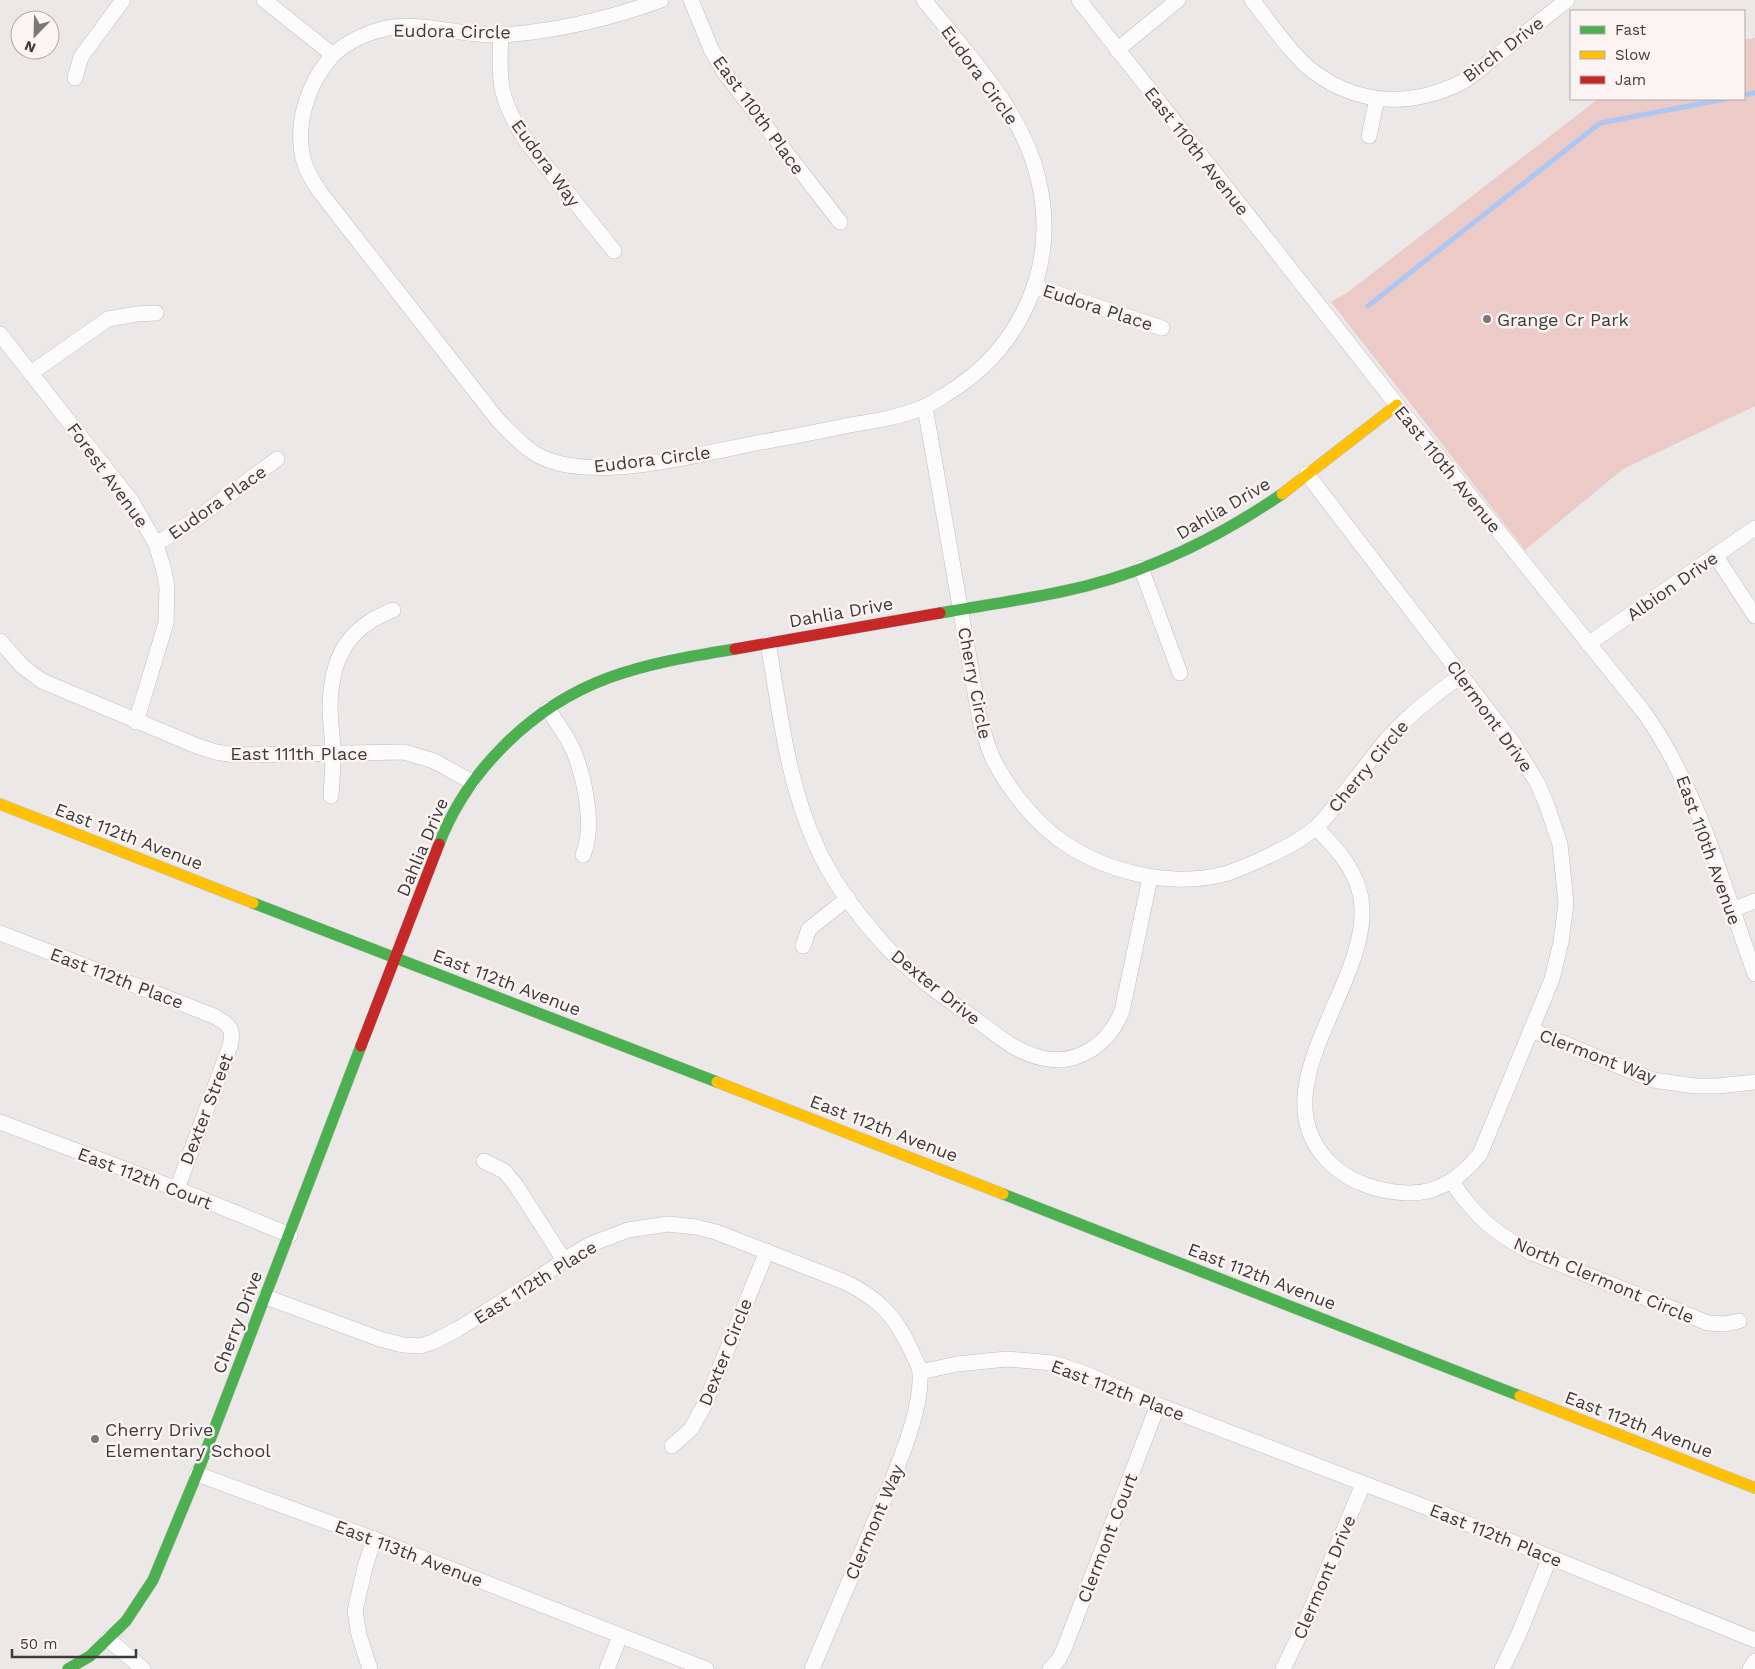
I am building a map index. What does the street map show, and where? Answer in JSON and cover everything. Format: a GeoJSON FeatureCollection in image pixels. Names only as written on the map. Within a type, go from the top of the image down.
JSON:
{"type":"FeatureCollection","features":[{"type":"Feature","properties":{"kind":"street"},"geometry":{"type":"LineString","coordinates":[[75,78],[81,57],[123,0]]}},
{"type":"Feature","properties":{"kind":"street"},"geometry":{"type":"LineString","coordinates":[[264,0],[333,56]]}},
{"type":"Feature","properties":{"kind":"street","name":"Eudora Circle"},"geometry":{"type":"LineString","coordinates":[[662,0],[594,22],[501,35],[414,27],[392,28],[365,34],[333,56],[314,83],[301,124],[303,159],[309,175],[320,192],[497,419],[532,451],[546,459],[566,465],[592,468],[657,462],[881,420],[925,407],[965,383],[990,360],[1017,326],[1026,309],[1034,286],[1043,246],[1044,218],[1038,176],[1023,135],[1010,111],[924,0]]}},
{"type":"Feature","properties":{"kind":"street","name":"East 110th Place"},"geometry":{"type":"LineString","coordinates":[[691,0],[711,49],[724,72],[840,222]]}},
{"type":"Feature","properties":{"kind":"street","name":"East 110th Avenue"},"geometry":{"type":"LineString","coordinates":[[1079,0],[1396,405],[1660,734],[1702,822],[1755,974]]}},
{"type":"Feature","properties":{"kind":"street"},"geometry":{"type":"LineString","coordinates":[[1117,50],[1178,0]]}},
{"type":"Feature","properties":{"kind":"street","name":"Birch Drive"},"geometry":{"type":"LineString","coordinates":[[1252,0],[1300,59],[1313,72],[1340,87],[1377,99],[1394,101],[1412,99],[1438,92],[1463,82],[1567,0]]}},
{"type":"Feature","properties":{"kind":"street","name":"Eudora Way"},"geometry":{"type":"LineString","coordinates":[[501,35],[499,75],[504,101],[515,124],[526,141],[614,252]]}},
{"type":"Feature","properties":{"kind":"street"},"geometry":{"type":"LineString","coordinates":[[1369,136],[1377,99]]}},
{"type":"Feature","properties":{"kind":"street","name":"Eudora Place"},"geometry":{"type":"LineString","coordinates":[[1034,286],[1162,328]]}},
{"type":"Feature","properties":{"kind":"street"},"geometry":{"type":"LineString","coordinates":[[31,373],[108,320],[137,314],[156,313]]}},
{"type":"Feature","properties":{"kind":"street","name":"Forest Avenue"},"geometry":{"type":"LineString","coordinates":[[0,334],[132,502],[156,544],[167,587],[166,623],[136,722]]}},
{"type":"Feature","properties":{"kind":"street","name":"Dahlia Drive"},"geometry":{"type":"LineString","coordinates":[[396,959],[444,833],[456,808],[472,782],[490,761],[533,720],[585,687],[611,676],[671,661],[1061,592],[1095,584],[1163,561],[1220,533],[1274,499],[1396,405]]}},
{"type":"Feature","properties":{"kind":"street","name":"Cherry Circle"},"geometry":{"type":"LineString","coordinates":[[925,407],[980,721],[994,761],[1013,790],[1032,814],[1066,844],[1110,866],[1150,878],[1192,878],[1226,873],[1283,850],[1316,828],[1383,744],[1406,719],[1427,700],[1461,676]]}},
{"type":"Feature","properties":{"kind":"street","name":"Eudora Place"},"geometry":{"type":"LineString","coordinates":[[156,544],[196,520],[277,459]]}},
{"type":"Feature","properties":{"kind":"street","name":"Clermont Drive"},"geometry":{"type":"LineString","coordinates":[[1307,474],[1513,743],[1538,784],[1560,844],[1566,903],[1562,942],[1552,979],[1480,1154],[1468,1169],[1452,1182]]}},
{"type":"Feature","properties":{"kind":"street","name":"Albion Drive"},"geometry":{"type":"LineString","coordinates":[[1588,644],[1755,528]]}},
{"type":"Feature","properties":{"kind":"street"},"geometry":{"type":"LineString","coordinates":[[1715,555],[1755,616]]}},
{"type":"Feature","properties":{"kind":"street"},"geometry":{"type":"LineString","coordinates":[[1141,568],[1180,674]]}},
{"type":"Feature","properties":{"kind":"street"},"geometry":{"type":"LineString","coordinates":[[331,796],[333,754],[330,707],[333,672],[337,660],[348,641],[358,631],[392,610]]}},
{"type":"Feature","properties":{"kind":"street","name":"East 111th Place"},"geometry":{"type":"LineString","coordinates":[[0,641],[22,666],[42,681],[136,722],[216,752],[235,755],[404,752],[434,761],[472,782]]}},
{"type":"Feature","properties":{"kind":"street","name":"Dexter Drive"},"geometry":{"type":"LineString","coordinates":[[768,643],[793,779],[816,845],[824,862],[848,898],[881,941],[923,981],[1019,1049],[1042,1059],[1072,1058],[1094,1049],[1111,1034],[1122,1011],[1150,878]]}},
{"type":"Feature","properties":{"kind":"street"},"geometry":{"type":"LineString","coordinates":[[548,709],[568,739],[578,765],[588,817],[589,838],[583,854]]}},
{"type":"Feature","properties":{"kind":"street","name":"East 112th Avenue"},"geometry":{"type":"LineString","coordinates":[[0,804],[396,959],[584,1030],[1755,1488]]}},
{"type":"Feature","properties":{"kind":"street"},"geometry":{"type":"LineString","coordinates":[[1316,828],[1335,846],[1350,869],[1358,887],[1362,906],[1360,935],[1356,953],[1315,1052],[1306,1082],[1305,1108],[1307,1124],[1312,1138],[1326,1160],[1336,1170],[1369,1187],[1390,1193],[1414,1194],[1436,1189],[1452,1182]]}},
{"type":"Feature","properties":{"kind":"street"},"geometry":{"type":"LineString","coordinates":[[803,946],[809,929],[848,898]]}},
{"type":"Feature","properties":{"kind":"street"},"geometry":{"type":"LineString","coordinates":[[1732,910],[1755,901]]}},
{"type":"Feature","properties":{"kind":"street","name":"East 112th Place"},"geometry":{"type":"LineString","coordinates":[[0,933],[214,1016],[226,1023],[230,1028]]}},
{"type":"Feature","properties":{"kind":"street","name":"Cherry Drive"},"geometry":{"type":"LineString","coordinates":[[68,1669],[90,1656],[126,1621],[153,1580],[197,1474],[396,959]]}},
{"type":"Feature","properties":{"kind":"street","name":"Dexter Street"},"geometry":{"type":"LineString","coordinates":[[176,1189],[230,1046],[232,1038],[230,1028]]}},
{"type":"Feature","properties":{"kind":"street","name":"Clermont Way"},"geometry":{"type":"LineString","coordinates":[[1531,1030],[1653,1080],[1695,1086],[1718,1086],[1755,1082]]}},
{"type":"Feature","properties":{"kind":"street","name":"East 112th Court"},"geometry":{"type":"LineString","coordinates":[[0,1122],[290,1235]]}},
{"type":"Feature","properties":{"kind":"street"},"geometry":{"type":"LineString","coordinates":[[484,1161],[504,1170],[564,1260]]}},
{"type":"Feature","properties":{"kind":"street","name":"North Clermont Circle"},"geometry":{"type":"LineString","coordinates":[[1452,1182],[1466,1203],[1492,1229],[1530,1252],[1708,1323],[1724,1324],[1739,1321]]}},
{"type":"Feature","properties":{"kind":"street","name":"East 112th Place"},"geometry":{"type":"LineString","coordinates":[[266,1297],[380,1339],[403,1345],[420,1346],[433,1342],[458,1329],[592,1244],[628,1230],[668,1224],[696,1226],[767,1251],[846,1282],[863,1291],[883,1305],[899,1326],[920,1372],[956,1364],[991,1360],[1022,1359],[1053,1363],[1081,1372],[1158,1405],[1442,1513],[1755,1640]]}},
{"type":"Feature","properties":{"kind":"street","name":"Dexter Circle"},"geometry":{"type":"LineString","coordinates":[[672,1446],[692,1429],[705,1404],[767,1251]]}},
{"type":"Feature","properties":{"kind":"street","name":"Clermont Way"},"geometry":{"type":"LineString","coordinates":[[812,1669],[903,1452],[918,1400],[920,1372]]}},
{"type":"Feature","properties":{"kind":"street","name":"Clermont Court"},"geometry":{"type":"LineString","coordinates":[[1050,1669],[1059,1659],[1064,1649],[1158,1405]]}},
{"type":"Feature","properties":{"kind":"street","name":"East 113th Avenue"},"geometry":{"type":"LineString","coordinates":[[197,1474],[374,1539],[706,1669]]}},
{"type":"Feature","properties":{"kind":"street","name":"Clermont Drive"},"geometry":{"type":"LineString","coordinates":[[1284,1669],[1304,1626],[1363,1484]]}},
{"type":"Feature","properties":{"kind":"street"},"geometry":{"type":"LineString","coordinates":[[370,1669],[359,1635],[355,1611],[365,1567],[374,1539]]}},
{"type":"Feature","properties":{"kind":"street"},"geometry":{"type":"LineString","coordinates":[[1502,1669],[1518,1636],[1550,1557]]}},
{"type":"Feature","properties":{"kind":"street"},"geometry":{"type":"LineString","coordinates":[[607,1669],[620,1636]]}},
{"type":"Feature","properties":{"kind":"street"},"geometry":{"type":"LineString","coordinates":[[108,1639],[143,1669]]}},
{"type":"Feature","properties":{"kind":"street"},"geometry":{"type":"LineString","coordinates":[[1750,1669],[1755,1661]]}},
{"type":"Feature","properties":{"kind":"shaded area"},"geometry":{"type":"Polygon","coordinates":[[[1755,38],[1755,406],[1623,469],[1525,550],[1331,302],[1348,292],[1597,100],[1745,100],[1745,39],[1755,38]]]}},
{"type":"Feature","properties":{"kind":"waterway"},"geometry":{"type":"LineString","coordinates":[[1745,95],[1755,93]]}},
{"type":"Feature","properties":{"kind":"waterway"},"geometry":{"type":"LineString","coordinates":[[1368,306],[1600,123],[1720,100]]}},
{"type":"Feature","properties":{"kind":"traffic: fast"},"geometry":{"type":"LineString","coordinates":[[940,613],[1060,592],[1090,585],[1148,566],[1203,541],[1257,511],[1282,494]]}},
{"type":"Feature","properties":{"kind":"traffic: fast"},"geometry":{"type":"LineString","coordinates":[[439,844],[467,790],[485,766],[506,743],[554,705],[580,690],[639,668],[671,660],[735,649]]}},
{"type":"Feature","properties":{"kind":"traffic: fast"},"geometry":{"type":"LineString","coordinates":[[253,903],[717,1082]]}},
{"type":"Feature","properties":{"kind":"traffic: fast"},"geometry":{"type":"LineString","coordinates":[[68,1669],[90,1656],[126,1621],[153,1580],[197,1474],[361,1046]]}},
{"type":"Feature","properties":{"kind":"traffic: fast"},"geometry":{"type":"LineString","coordinates":[[1003,1194],[1520,1396]]}},
{"type":"Feature","properties":{"kind":"traffic: slow"},"geometry":{"type":"LineString","coordinates":[[1282,494],[1397,405]]}},
{"type":"Feature","properties":{"kind":"traffic: slow"},"geometry":{"type":"LineString","coordinates":[[0,804],[253,903]]}},
{"type":"Feature","properties":{"kind":"traffic: slow"},"geometry":{"type":"LineString","coordinates":[[717,1082],[1003,1194]]}},
{"type":"Feature","properties":{"kind":"traffic: slow"},"geometry":{"type":"LineString","coordinates":[[1520,1396],[1755,1488]]}},
{"type":"Feature","properties":{"kind":"traffic: jam"},"geometry":{"type":"LineString","coordinates":[[735,649],[940,613]]}},
{"type":"Feature","properties":{"kind":"traffic: jam"},"geometry":{"type":"LineString","coordinates":[[361,1046],[439,844]]}},
{"type":"Feature","properties":{"kind":"place","name":"Grange Cr Park"},"geometry":{"type":"Point","coordinates":[1487,319]}},
{"type":"Feature","properties":{"kind":"place","name":"Cherry Drive Elementary School"},"geometry":{"type":"Point","coordinates":[95,1439]}}]}
